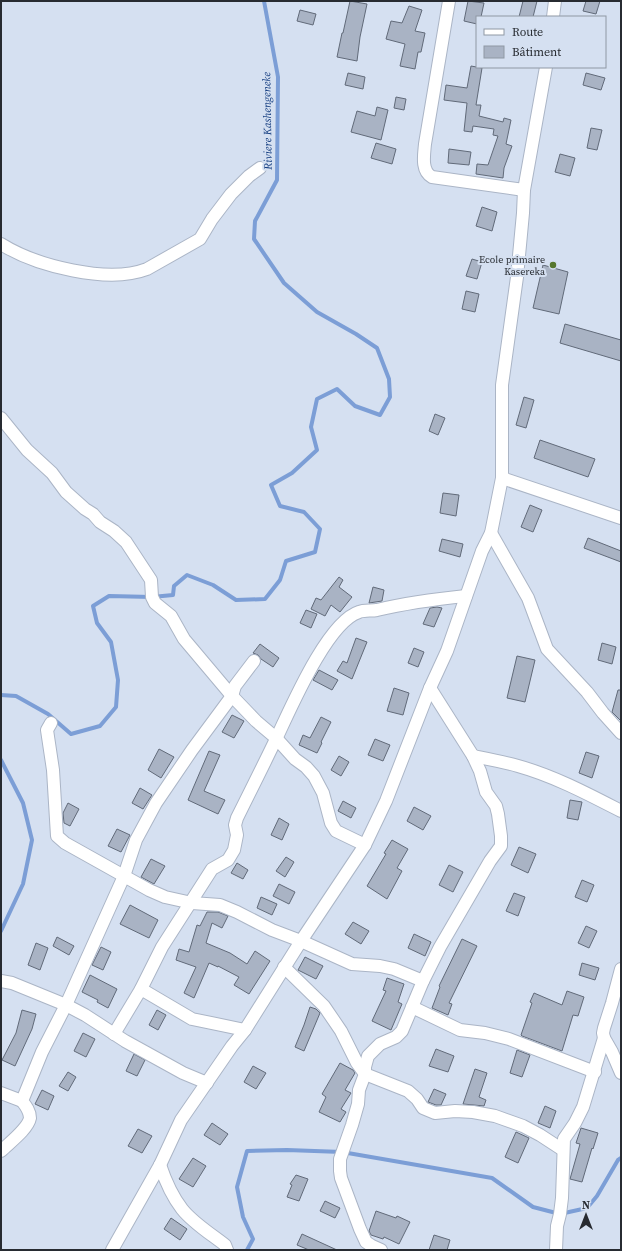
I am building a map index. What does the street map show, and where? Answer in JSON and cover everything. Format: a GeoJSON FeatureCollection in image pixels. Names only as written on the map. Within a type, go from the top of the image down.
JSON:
{"type":"FeatureCollection","features":[{"type":"Feature","properties":{"kind":"street"},"geometry":{"type":"LineString","coordinates":[[449,1],[425,144],[425,167],[428,175],[432,177],[524,190]]}},
{"type":"Feature","properties":{"kind":"street"},"geometry":{"type":"LineString","coordinates":[[553,16],[555,1]]}},
{"type":"Feature","properties":{"kind":"street"},"geometry":{"type":"LineString","coordinates":[[112,1250],[160,1164],[181,1120],[232,1046],[245,1030],[284,967],[365,845],[386,801],[430,688],[447,651],[482,551],[491,533],[502,478],[502,385],[517,277],[524,190],[546,68]]}},
{"type":"Feature","properties":{"kind":"street"},"geometry":{"type":"LineString","coordinates":[[1,244],[41,262],[101,275],[138,272],[147,269],[200,239],[231,194],[249,176],[260,168]]}},
{"type":"Feature","properties":{"kind":"street"},"geometry":{"type":"LineString","coordinates":[[1,418],[27,450],[52,473],[66,492],[93,514],[100,522],[114,531],[126,542],[151,580],[152,597],[155,603],[171,616],[184,639],[232,696],[314,776],[323,793],[330,823],[336,831],[365,845]]}},
{"type":"Feature","properties":{"kind":"street"},"geometry":{"type":"LineString","coordinates":[[502,478],[621,518]]}},
{"type":"Feature","properties":{"kind":"street"},"geometry":{"type":"LineString","coordinates":[[491,533],[528,598],[547,649],[587,692],[621,733]]}},
{"type":"Feature","properties":{"kind":"street"},"geometry":{"type":"LineString","coordinates":[[114,1034],[141,989],[162,947],[192,903],[212,869],[228,860],[234,850],[236,818],[300,688],[330,636],[346,619],[358,612],[466,596]]}},
{"type":"Feature","properties":{"kind":"street"},"geometry":{"type":"LineString","coordinates":[[22,1100],[42,1052],[66,1005],[124,876],[136,840],[156,803],[192,750],[232,696],[235,686],[254,661]]}},
{"type":"Feature","properties":{"kind":"street"},"geometry":{"type":"LineString","coordinates":[[382,1250],[372,1246],[364,1246],[360,1229],[340,1171],[342,1152],[352,1125],[368,1056],[380,1044],[396,1037],[402,1031],[440,947],[490,861],[501,846],[501,836],[496,806],[486,792],[480,771],[473,756],[430,688]]}},
{"type":"Feature","properties":{"kind":"street"},"geometry":{"type":"LineString","coordinates":[[51,722],[47,730],[53,770],[57,836],[65,843],[148,890],[192,903],[220,905],[272,930],[301,941],[352,964],[380,966],[394,969],[424,981]]}},
{"type":"Feature","properties":{"kind":"street"},"geometry":{"type":"LineString","coordinates":[[473,756],[518,766],[542,774],[586,793],[621,811]]}},
{"type":"Feature","properties":{"kind":"street"},"geometry":{"type":"LineString","coordinates":[[284,967],[324,1006],[341,1031],[357,1063],[365,1074],[408,1091],[417,1099],[423,1108],[435,1113],[455,1111],[473,1112],[495,1116],[523,1126],[563,1150]]}},
{"type":"Feature","properties":{"kind":"street"},"geometry":{"type":"LineString","coordinates":[[556,1250],[557,1226],[562,1198],[564,1139],[575,1123],[583,1107],[595,1072],[604,1038],[604,1028],[621,969]]}},
{"type":"Feature","properties":{"kind":"street"},"geometry":{"type":"LineString","coordinates":[[1,981],[12,983],[66,1005],[183,1073],[207,1083]]}},
{"type":"Feature","properties":{"kind":"street"},"geometry":{"type":"LineString","coordinates":[[141,989],[192,1019],[245,1030]]}},
{"type":"Feature","properties":{"kind":"street"},"geometry":{"type":"LineString","coordinates":[[412,1007],[460,1030],[485,1033],[509,1040],[595,1072]]}},
{"type":"Feature","properties":{"kind":"street"},"geometry":{"type":"LineString","coordinates":[[604,1038],[621,1073]]}},
{"type":"Feature","properties":{"kind":"street"},"geometry":{"type":"LineString","coordinates":[[1,1093],[22,1100],[28,1109],[30,1118],[25,1128],[1,1151]]}},
{"type":"Feature","properties":{"kind":"street"},"geometry":{"type":"LineString","coordinates":[[160,1164],[174,1198],[183,1210],[225,1245],[227,1250]]}},
{"type":"Feature","properties":{"kind":"building"},"geometry":{"type":"Polygon","coordinates":[[[350,1],[367,4],[357,61],[337,57],[350,1]]]}},
{"type":"Feature","properties":{"kind":"building"},"geometry":{"type":"Polygon","coordinates":[[[468,1],[484,3],[481,16],[476,16],[476,24],[464,21],[468,1]]]}},
{"type":"Feature","properties":{"kind":"building"},"geometry":{"type":"Polygon","coordinates":[[[523,1],[537,1],[533,16],[519,16],[523,1]]]}},
{"type":"Feature","properties":{"kind":"building"},"geometry":{"type":"Polygon","coordinates":[[[586,1],[600,1],[596,14],[583,11],[586,1]]]}},
{"type":"Feature","properties":{"kind":"building"},"geometry":{"type":"Polygon","coordinates":[[[409,6],[422,10],[415,31],[425,33],[421,52],[418,52],[415,69],[400,66],[405,44],[386,39],[391,21],[402,23],[409,6]]]}},
{"type":"Feature","properties":{"kind":"building"},"geometry":{"type":"Polygon","coordinates":[[[300,10],[316,14],[313,25],[297,21],[300,10]]]}},
{"type":"Feature","properties":{"kind":"building"},"geometry":{"type":"Polygon","coordinates":[[[471,66],[482,68],[476,105],[481,105],[479,116],[503,122],[504,118],[511,120],[506,144],[512,146],[504,168],[503,178],[476,174],[477,164],[488,165],[498,136],[493,135],[494,129],[473,126],[472,132],[464,131],[467,103],[444,100],[446,85],[467,88],[471,66]]]}},
{"type":"Feature","properties":{"kind":"building"},"geometry":{"type":"Polygon","coordinates":[[[348,73],[365,77],[363,89],[345,85],[348,73]]]}},
{"type":"Feature","properties":{"kind":"building"},"geometry":{"type":"Polygon","coordinates":[[[586,73],[605,78],[601,90],[583,85],[586,73]]]}},
{"type":"Feature","properties":{"kind":"building"},"geometry":{"type":"Polygon","coordinates":[[[396,97],[406,99],[404,110],[394,108],[396,97]]]}},
{"type":"Feature","properties":{"kind":"building"},"geometry":{"type":"Polygon","coordinates":[[[377,107],[388,110],[381,140],[351,132],[357,111],[375,116],[377,107]]]}},
{"type":"Feature","properties":{"kind":"building"},"geometry":{"type":"Polygon","coordinates":[[[591,128],[602,130],[597,150],[587,148],[591,128]]]}},
{"type":"Feature","properties":{"kind":"building"},"geometry":{"type":"Polygon","coordinates":[[[376,143],[396,149],[392,164],[371,158],[376,143]]]}},
{"type":"Feature","properties":{"kind":"building"},"geometry":{"type":"Polygon","coordinates":[[[449,149],[471,152],[469,165],[448,163],[449,149]]]}},
{"type":"Feature","properties":{"kind":"building"},"geometry":{"type":"Polygon","coordinates":[[[560,154],[575,158],[570,176],[555,172],[560,154]]]}},
{"type":"Feature","properties":{"kind":"building"},"geometry":{"type":"Polygon","coordinates":[[[482,207],[497,212],[492,231],[476,226],[482,207]]]}},
{"type":"Feature","properties":{"kind":"building"},"geometry":{"type":"Polygon","coordinates":[[[472,259],[482,262],[477,279],[466,276],[472,259]]]}},
{"type":"Feature","properties":{"kind":"building"},"geometry":{"type":"Polygon","coordinates":[[[543,265],[568,272],[559,314],[533,308],[543,265]]]}},
{"type":"Feature","properties":{"kind":"building"},"geometry":{"type":"Polygon","coordinates":[[[466,291],[479,294],[475,312],[462,309],[466,291]]]}},
{"type":"Feature","properties":{"kind":"building"},"geometry":{"type":"Polygon","coordinates":[[[565,324],[621,340],[621,361],[560,343],[565,324]]]}},
{"type":"Feature","properties":{"kind":"building"},"geometry":{"type":"Polygon","coordinates":[[[524,397],[534,400],[526,428],[516,425],[524,397]]]}},
{"type":"Feature","properties":{"kind":"building"},"geometry":{"type":"Polygon","coordinates":[[[435,414],[445,418],[438,435],[429,431],[435,414]]]}},
{"type":"Feature","properties":{"kind":"building"},"geometry":{"type":"Polygon","coordinates":[[[540,440],[595,459],[588,477],[534,458],[540,440]]]}},
{"type":"Feature","properties":{"kind":"building"},"geometry":{"type":"Polygon","coordinates":[[[443,493],[459,495],[456,516],[440,513],[443,493]]]}},
{"type":"Feature","properties":{"kind":"building"},"geometry":{"type":"Polygon","coordinates":[[[530,505],[542,510],[533,532],[521,527],[530,505]]]}},
{"type":"Feature","properties":{"kind":"building"},"geometry":{"type":"Polygon","coordinates":[[[588,538],[621,551],[621,562],[584,548],[588,538]]]}},
{"type":"Feature","properties":{"kind":"building"},"geometry":{"type":"Polygon","coordinates":[[[442,539],[463,544],[460,557],[439,551],[442,539]]]}},
{"type":"Feature","properties":{"kind":"building"},"geometry":{"type":"Polygon","coordinates":[[[339,577],[343,580],[339,587],[352,597],[340,612],[331,605],[325,616],[311,609],[316,598],[321,600],[339,577]]]}},
{"type":"Feature","properties":{"kind":"building"},"geometry":{"type":"Polygon","coordinates":[[[373,587],[384,590],[382,601],[369,603],[373,587]]]}},
{"type":"Feature","properties":{"kind":"building"},"geometry":{"type":"Polygon","coordinates":[[[430,608],[442,608],[434,627],[423,624],[430,608]]]}},
{"type":"Feature","properties":{"kind":"building"},"geometry":{"type":"Polygon","coordinates":[[[306,610],[317,614],[311,628],[300,623],[306,610]]]}},
{"type":"Feature","properties":{"kind":"building"},"geometry":{"type":"Polygon","coordinates":[[[356,638],[367,642],[352,679],[337,671],[343,661],[347,663],[356,638]]]}},
{"type":"Feature","properties":{"kind":"building"},"geometry":{"type":"Polygon","coordinates":[[[602,643],[616,647],[612,664],[598,660],[602,643]]]}},
{"type":"Feature","properties":{"kind":"building"},"geometry":{"type":"Polygon","coordinates":[[[260,644],[279,658],[273,667],[261,659],[258,655],[253,653],[260,644]]]}},
{"type":"Feature","properties":{"kind":"building"},"geometry":{"type":"Polygon","coordinates":[[[414,648],[424,652],[418,667],[408,663],[414,648]]]}},
{"type":"Feature","properties":{"kind":"building"},"geometry":{"type":"Polygon","coordinates":[[[517,656],[535,660],[525,702],[507,698],[517,656]]]}},
{"type":"Feature","properties":{"kind":"building"},"geometry":{"type":"Polygon","coordinates":[[[319,670],[338,680],[332,690],[313,680],[319,670]]]}},
{"type":"Feature","properties":{"kind":"building"},"geometry":{"type":"Polygon","coordinates":[[[394,688],[409,693],[403,715],[387,711],[394,688]]]}},
{"type":"Feature","properties":{"kind":"building"},"geometry":{"type":"Polygon","coordinates":[[[618,690],[621,690],[621,721],[612,712],[618,690]]]}},
{"type":"Feature","properties":{"kind":"building"},"geometry":{"type":"Polygon","coordinates":[[[232,715],[244,721],[234,738],[222,732],[232,715]]]}},
{"type":"Feature","properties":{"kind":"building"},"geometry":{"type":"Polygon","coordinates":[[[321,717],[331,722],[317,753],[299,745],[303,735],[310,738],[321,717]]]}},
{"type":"Feature","properties":{"kind":"building"},"geometry":{"type":"Polygon","coordinates":[[[375,739],[390,745],[383,761],[368,755],[375,739]]]}},
{"type":"Feature","properties":{"kind":"building"},"geometry":{"type":"Polygon","coordinates":[[[159,749],[174,757],[161,778],[148,770],[159,749]]]}},
{"type":"Feature","properties":{"kind":"building"},"geometry":{"type":"Polygon","coordinates":[[[209,751],[220,755],[204,791],[225,800],[218,814],[188,800],[209,751]]]}},
{"type":"Feature","properties":{"kind":"building"},"geometry":{"type":"Polygon","coordinates":[[[586,752],[599,756],[592,778],[579,773],[586,752]]]}},
{"type":"Feature","properties":{"kind":"building"},"geometry":{"type":"Polygon","coordinates":[[[339,756],[349,762],[341,776],[331,770],[339,756]]]}},
{"type":"Feature","properties":{"kind":"building"},"geometry":{"type":"Polygon","coordinates":[[[140,788],[152,795],[143,809],[132,803],[140,788]]]}},
{"type":"Feature","properties":{"kind":"building"},"geometry":{"type":"Polygon","coordinates":[[[570,800],[582,802],[578,820],[567,818],[570,800]]]}},
{"type":"Feature","properties":{"kind":"building"},"geometry":{"type":"Polygon","coordinates":[[[343,801],[356,808],[351,818],[338,811],[343,801]]]}},
{"type":"Feature","properties":{"kind":"building"},"geometry":{"type":"Polygon","coordinates":[[[68,803],[79,809],[70,826],[64,823],[63,813],[68,803]]]}},
{"type":"Feature","properties":{"kind":"building"},"geometry":{"type":"Polygon","coordinates":[[[414,807],[431,816],[423,830],[407,821],[414,807]]]}},
{"type":"Feature","properties":{"kind":"building"},"geometry":{"type":"Polygon","coordinates":[[[279,818],[289,824],[282,840],[271,835],[279,818]]]}},
{"type":"Feature","properties":{"kind":"building"},"geometry":{"type":"Polygon","coordinates":[[[117,829],[130,835],[121,852],[108,846],[117,829]]]}},
{"type":"Feature","properties":{"kind":"building"},"geometry":{"type":"Polygon","coordinates":[[[392,840],[408,849],[397,868],[402,871],[387,899],[367,886],[386,854],[384,853],[392,840]]]}},
{"type":"Feature","properties":{"kind":"building"},"geometry":{"type":"Polygon","coordinates":[[[519,847],[536,854],[528,873],[511,865],[519,847]]]}},
{"type":"Feature","properties":{"kind":"building"},"geometry":{"type":"Polygon","coordinates":[[[286,857],[294,862],[285,877],[276,871],[286,857]]]}},
{"type":"Feature","properties":{"kind":"building"},"geometry":{"type":"Polygon","coordinates":[[[151,859],[165,866],[154,884],[141,877],[151,859]]]}},
{"type":"Feature","properties":{"kind":"building"},"geometry":{"type":"Polygon","coordinates":[[[237,863],[248,870],[243,879],[231,873],[237,863]]]}},
{"type":"Feature","properties":{"kind":"building"},"geometry":{"type":"Polygon","coordinates":[[[449,865],[463,872],[453,892],[439,885],[449,865]]]}},
{"type":"Feature","properties":{"kind":"building"},"geometry":{"type":"Polygon","coordinates":[[[582,880],[594,885],[587,902],[575,897],[582,880]]]}},
{"type":"Feature","properties":{"kind":"building"},"geometry":{"type":"Polygon","coordinates":[[[279,884],[295,892],[289,904],[273,896],[279,884]]]}},
{"type":"Feature","properties":{"kind":"building"},"geometry":{"type":"Polygon","coordinates":[[[514,893],[525,897],[518,916],[506,911],[514,893]]]}},
{"type":"Feature","properties":{"kind":"building"},"geometry":{"type":"Polygon","coordinates":[[[261,897],[277,904],[272,915],[257,908],[261,897]]]}},
{"type":"Feature","properties":{"kind":"building"},"geometry":{"type":"Polygon","coordinates":[[[130,905],[158,920],[149,938],[120,924],[130,905]]]}},
{"type":"Feature","properties":{"kind":"building"},"geometry":{"type":"Polygon","coordinates":[[[207,912],[218,912],[228,916],[222,928],[212,923],[206,943],[230,953],[247,964],[255,951],[270,961],[249,994],[234,985],[239,977],[209,963],[194,998],[184,993],[196,967],[176,960],[179,949],[189,952],[197,925],[200,926],[207,912]]]}},
{"type":"Feature","properties":{"kind":"building"},"geometry":{"type":"Polygon","coordinates":[[[353,922],[369,931],[361,944],[345,934],[353,922]]]}},
{"type":"Feature","properties":{"kind":"building"},"geometry":{"type":"Polygon","coordinates":[[[586,926],[597,931],[589,948],[578,943],[586,926]]]}},
{"type":"Feature","properties":{"kind":"building"},"geometry":{"type":"Polygon","coordinates":[[[414,934],[431,942],[425,956],[408,948],[414,934]]]}},
{"type":"Feature","properties":{"kind":"building"},"geometry":{"type":"Polygon","coordinates":[[[57,937],[74,946],[69,955],[53,946],[57,937]]]}},
{"type":"Feature","properties":{"kind":"building"},"geometry":{"type":"Polygon","coordinates":[[[462,939],[477,946],[449,1003],[452,1004],[448,1015],[432,1008],[440,987],[439,986],[462,939]]]}},
{"type":"Feature","properties":{"kind":"building"},"geometry":{"type":"Polygon","coordinates":[[[36,943],[48,948],[40,970],[28,965],[36,943]]]}},
{"type":"Feature","properties":{"kind":"building"},"geometry":{"type":"Polygon","coordinates":[[[101,947],[111,952],[103,970],[92,965],[101,947]]]}},
{"type":"Feature","properties":{"kind":"building"},"geometry":{"type":"Polygon","coordinates":[[[305,957],[323,966],[316,979],[298,970],[305,957]]]}},
{"type":"Feature","properties":{"kind":"building"},"geometry":{"type":"Polygon","coordinates":[[[582,963],[599,968],[595,980],[579,975],[582,963]]]}},
{"type":"Feature","properties":{"kind":"building"},"geometry":{"type":"Polygon","coordinates":[[[90,975],[117,989],[108,1008],[97,1002],[98,1000],[82,992],[90,975]]]}},
{"type":"Feature","properties":{"kind":"building"},"geometry":{"type":"Polygon","coordinates":[[[387,978],[404,984],[398,1002],[402,1004],[391,1030],[372,1021],[386,991],[383,990],[387,978]]]}},
{"type":"Feature","properties":{"kind":"building"},"geometry":{"type":"Polygon","coordinates":[[[567,991],[584,997],[578,1016],[573,1015],[562,1051],[521,1035],[534,993],[562,1005],[567,991]]]}},
{"type":"Feature","properties":{"kind":"building"},"geometry":{"type":"Polygon","coordinates":[[[310,1007],[316,1009],[320,1013],[304,1051],[295,1047],[310,1007]]]}},
{"type":"Feature","properties":{"kind":"building"},"geometry":{"type":"Polygon","coordinates":[[[22,1010],[36,1014],[32,1029],[15,1066],[2,1060],[16,1033],[22,1010]]]}},
{"type":"Feature","properties":{"kind":"building"},"geometry":{"type":"Polygon","coordinates":[[[157,1010],[166,1015],[158,1030],[149,1025],[157,1010]]]}},
{"type":"Feature","properties":{"kind":"building"},"geometry":{"type":"Polygon","coordinates":[[[83,1033],[95,1039],[86,1057],[74,1051],[83,1033]]]}},
{"type":"Feature","properties":{"kind":"building"},"geometry":{"type":"Polygon","coordinates":[[[436,1049],[454,1056],[448,1072],[429,1066],[436,1049]]]}},
{"type":"Feature","properties":{"kind":"building"},"geometry":{"type":"Polygon","coordinates":[[[517,1050],[530,1055],[522,1077],[510,1073],[517,1050]]]}},
{"type":"Feature","properties":{"kind":"building"},"geometry":{"type":"Polygon","coordinates":[[[134,1054],[145,1060],[137,1076],[126,1071],[134,1054]]]}},
{"type":"Feature","properties":{"kind":"building"},"geometry":{"type":"Polygon","coordinates":[[[340,1063],[353,1070],[355,1073],[345,1090],[351,1093],[341,1109],[346,1112],[340,1122],[319,1112],[326,1097],[322,1094],[340,1063]]]}},
{"type":"Feature","properties":{"kind":"building"},"geometry":{"type":"Polygon","coordinates":[[[253,1066],[266,1073],[256,1089],[244,1082],[253,1066]]]}},
{"type":"Feature","properties":{"kind":"building"},"geometry":{"type":"Polygon","coordinates":[[[475,1069],[487,1073],[479,1097],[486,1100],[484,1106],[463,1104],[475,1069]]]}},
{"type":"Feature","properties":{"kind":"building"},"geometry":{"type":"Polygon","coordinates":[[[68,1072],[76,1077],[68,1091],[59,1086],[68,1072]]]}},
{"type":"Feature","properties":{"kind":"building"},"geometry":{"type":"Polygon","coordinates":[[[434,1089],[446,1094],[441,1105],[428,1102],[434,1089]]]}},
{"type":"Feature","properties":{"kind":"building"},"geometry":{"type":"Polygon","coordinates":[[[42,1090],[54,1096],[48,1110],[35,1104],[42,1090]]]}},
{"type":"Feature","properties":{"kind":"building"},"geometry":{"type":"Polygon","coordinates":[[[545,1106],[556,1111],[550,1128],[538,1123],[545,1106]]]}},
{"type":"Feature","properties":{"kind":"building"},"geometry":{"type":"Polygon","coordinates":[[[212,1123],[228,1134],[220,1145],[204,1135],[212,1123]]]}},
{"type":"Feature","properties":{"kind":"building"},"geometry":{"type":"Polygon","coordinates":[[[581,1128],[598,1133],[582,1182],[570,1179],[580,1144],[576,1143],[581,1128]]]}},
{"type":"Feature","properties":{"kind":"building"},"geometry":{"type":"Polygon","coordinates":[[[138,1129],[152,1136],[142,1153],[128,1146],[138,1129]]]}},
{"type":"Feature","properties":{"kind":"building"},"geometry":{"type":"Polygon","coordinates":[[[516,1132],[529,1138],[518,1163],[505,1157],[516,1132]]]}},
{"type":"Feature","properties":{"kind":"building"},"geometry":{"type":"Polygon","coordinates":[[[193,1158],[206,1166],[193,1187],[179,1179],[193,1158]]]}},
{"type":"Feature","properties":{"kind":"building"},"geometry":{"type":"Polygon","coordinates":[[[296,1175],[308,1179],[299,1201],[287,1197],[292,1185],[290,1184],[296,1175]]]}},
{"type":"Feature","properties":{"kind":"building"},"geometry":{"type":"Polygon","coordinates":[[[325,1201],[340,1208],[335,1218],[320,1211],[325,1201]]]}},
{"type":"Feature","properties":{"kind":"building"},"geometry":{"type":"Polygon","coordinates":[[[376,1211],[396,1218],[397,1216],[410,1222],[399,1244],[384,1237],[383,1239],[371,1235],[369,1231],[376,1211]]]}},
{"type":"Feature","properties":{"kind":"building"},"geometry":{"type":"Polygon","coordinates":[[[171,1218],[187,1229],[180,1240],[164,1229],[171,1218]]]}},
{"type":"Feature","properties":{"kind":"building"},"geometry":{"type":"Polygon","coordinates":[[[302,1234],[337,1250],[309,1250],[297,1245],[302,1234]]]}},
{"type":"Feature","properties":{"kind":"building"},"geometry":{"type":"Polygon","coordinates":[[[434,1235],[450,1240],[447,1250],[429,1250],[434,1235]]]}},
{"type":"Feature","properties":{"kind":"waterway","name":"Riviere Kashengeneke"},"geometry":{"type":"LineString","coordinates":[[1,695],[16,696],[48,714],[71,734],[100,726],[116,707],[118,680],[111,642],[97,623],[93,606],[109,596],[152,597],[173,595],[174,586],[187,575],[213,585],[236,600],[265,599],[280,580],[286,561],[315,552],[320,529],[304,512],[280,506],[271,485],[292,473],[317,450],[311,427],[317,399],[337,389],[355,406],[380,415],[390,397],[389,379],[377,348],[356,334],[317,312],[284,283],[254,239],[255,221],[277,180],[278,77],[264,1]]}},
{"type":"Feature","properties":{"kind":"waterway","name":"Riviere Kashengeneke"},"geometry":{"type":"LineString","coordinates":[[1,760],[23,803],[32,840],[23,884],[1,931]]}},
{"type":"Feature","properties":{"kind":"waterway"},"geometry":{"type":"LineString","coordinates":[[247,1250],[253,1239],[243,1217],[237,1187],[247,1151],[287,1150],[342,1152],[492,1178],[533,1207],[560,1214],[587,1208],[597,1196],[618,1160],[621,1158]]}},
{"type":"Feature","properties":{"kind":"place","name":"Ecole primaire Kasereka"},"geometry":{"type":"Point","coordinates":[553,265]}}]}
